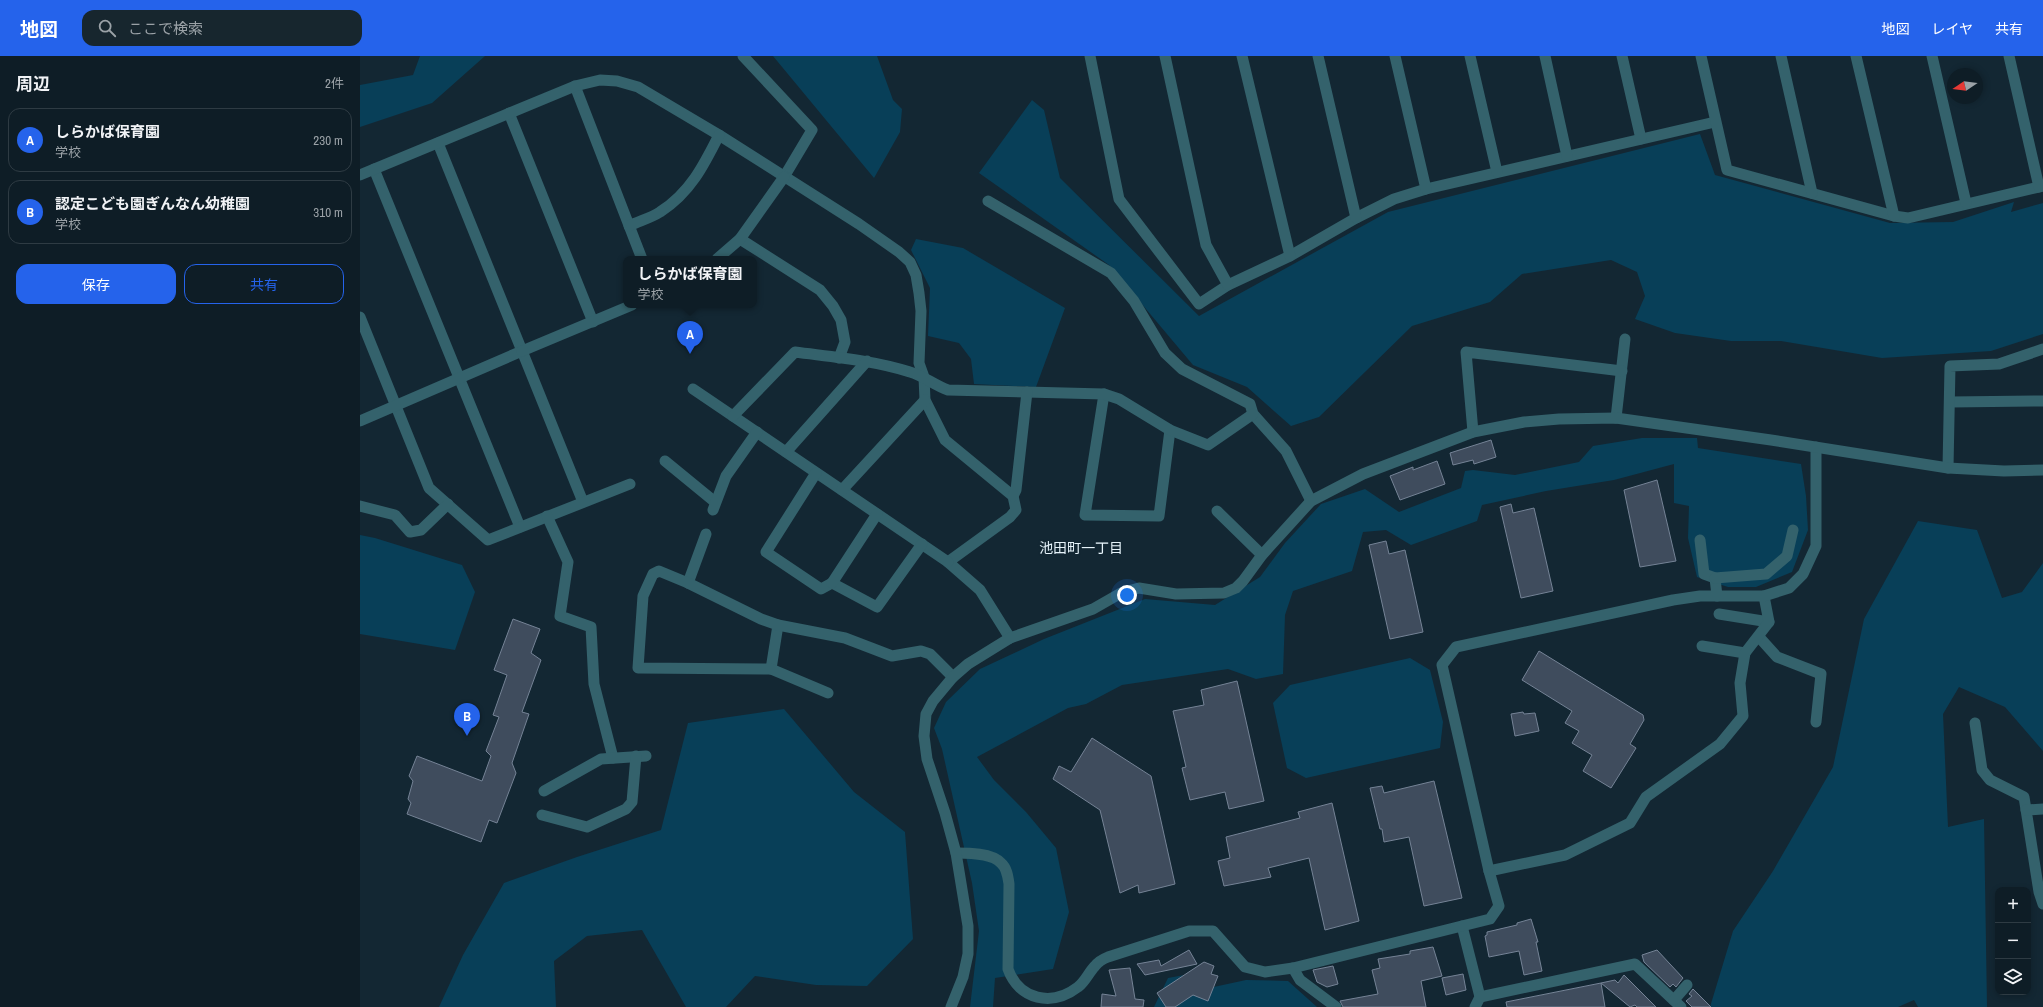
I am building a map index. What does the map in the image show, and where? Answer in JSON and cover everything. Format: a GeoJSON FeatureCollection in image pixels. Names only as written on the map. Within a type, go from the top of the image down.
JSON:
{"type":"FeatureCollection","features":[{"type":"Feature","properties":{"kind":"street"},"geometry":{"type":"LineString","coordinates":[[720,256],[740,239],[784,177],[812,130],[743,56]]}},
{"type":"Feature","properties":{"kind":"street"},"geometry":{"type":"LineString","coordinates":[[1090,56],[1119,199],[1199,304],[1228,285],[1290,256],[1356,218],[1394,199],[1426,189],[1715,122]]}},
{"type":"Feature","properties":{"kind":"street"},"geometry":{"type":"LineString","coordinates":[[1165,56],[1206,245],[1228,285]]}},
{"type":"Feature","properties":{"kind":"street"},"geometry":{"type":"LineString","coordinates":[[1242,56],[1290,256]]}},
{"type":"Feature","properties":{"kind":"street"},"geometry":{"type":"LineString","coordinates":[[1318,56],[1356,218]]}},
{"type":"Feature","properties":{"kind":"street"},"geometry":{"type":"LineString","coordinates":[[1395,56],[1426,189]]}},
{"type":"Feature","properties":{"kind":"street"},"geometry":{"type":"LineString","coordinates":[[1470,56],[1498,172]]}},
{"type":"Feature","properties":{"kind":"street"},"geometry":{"type":"LineString","coordinates":[[1545,56],[1567,156]]}},
{"type":"Feature","properties":{"kind":"street"},"geometry":{"type":"LineString","coordinates":[[1622,56],[1641,139]]}},
{"type":"Feature","properties":{"kind":"street"},"geometry":{"type":"LineString","coordinates":[[1701,56],[1726,170],[1894,216],[1908,218],[2041,186],[2009,56]]}},
{"type":"Feature","properties":{"kind":"street"},"geometry":{"type":"LineString","coordinates":[[1781,56],[1812,193]]}},
{"type":"Feature","properties":{"kind":"street"},"geometry":{"type":"LineString","coordinates":[[1856,56],[1894,216]]}},
{"type":"Feature","properties":{"kind":"street"},"geometry":{"type":"LineString","coordinates":[[1932,56],[1966,203]]}},
{"type":"Feature","properties":{"kind":"street"},"geometry":{"type":"LineString","coordinates":[[360,175],[575,86],[600,80],[617,81],[638,87],[719,135],[858,224],[899,252],[910,262],[916,275],[920,293],[921,311],[919,363],[924,377],[925,400],[945,440],[1013,496],[1016,510],[1010,517],[948,562]]}},
{"type":"Feature","properties":{"kind":"street"},"geometry":{"type":"LineString","coordinates":[[575,86],[641,256]]}},
{"type":"Feature","properties":{"kind":"street"},"geometry":{"type":"LineString","coordinates":[[509,113],[593,322]]}},
{"type":"Feature","properties":{"kind":"street"},"geometry":{"type":"LineString","coordinates":[[629,226],[660,212],[681,196],[699,175],[719,135]]}},
{"type":"Feature","properties":{"kind":"street"},"geometry":{"type":"LineString","coordinates":[[438,143],[583,502]]}},
{"type":"Feature","properties":{"kind":"street"},"geometry":{"type":"LineString","coordinates":[[374,169],[520,528]]}},
{"type":"Feature","properties":{"kind":"street"},"geometry":{"type":"LineString","coordinates":[[988,201],[1111,273],[1134,301],[1166,353],[1176,364],[1182,369],[1250,404],[1253,414],[1286,451],[1311,501]]}},
{"type":"Feature","properties":{"kind":"street"},"geometry":{"type":"LineString","coordinates":[[740,239],[820,290],[833,306],[841,320],[845,342],[839,358]]}},
{"type":"Feature","properties":{"kind":"street"},"geometry":{"type":"LineString","coordinates":[[360,421],[396,404],[625,308]]}},
{"type":"Feature","properties":{"kind":"street"},"geometry":{"type":"LineString","coordinates":[[360,317],[429,488],[488,540],[630,484]]}},
{"type":"Feature","properties":{"kind":"street"},"geometry":{"type":"LineString","coordinates":[[1616,418],[1625,339]]}},
{"type":"Feature","properties":{"kind":"street"},"geometry":{"type":"LineString","coordinates":[[1948,468],[1950,366],[1999,364],[2043,349]]}},
{"type":"Feature","properties":{"kind":"street"},"geometry":{"type":"LineString","coordinates":[[733,416],[795,352],[867,361],[924,377],[932,384],[948,390],[1104,394],[1119,399],[1170,430],[1208,445],[1253,414]]}},
{"type":"Feature","properties":{"kind":"street"},"geometry":{"type":"LineString","coordinates":[[1473,432],[1466,352],[1622,371]]}},
{"type":"Feature","properties":{"kind":"street"},"geometry":{"type":"LineString","coordinates":[[786,452],[867,361]]}},
{"type":"Feature","properties":{"kind":"street"},"geometry":{"type":"LineString","coordinates":[[693,389],[948,562],[980,590],[1010,638]]}},
{"type":"Feature","properties":{"kind":"street"},"geometry":{"type":"LineString","coordinates":[[1013,496],[1016,490],[1027,392]]}},
{"type":"Feature","properties":{"kind":"street"},"geometry":{"type":"LineString","coordinates":[[1104,394],[1085,515],[1159,516],[1170,430]]}},
{"type":"Feature","properties":{"kind":"street"},"geometry":{"type":"LineString","coordinates":[[842,490],[925,400]]}},
{"type":"Feature","properties":{"kind":"street"},"geometry":{"type":"LineString","coordinates":[[1950,402],[2043,401]]}},
{"type":"Feature","properties":{"kind":"street"},"geometry":{"type":"LineString","coordinates":[[951,1007],[962,978],[969,940],[965,896],[956,853],[945,813],[927,759],[924,736],[926,714],[933,701],[953,677],[968,664],[1010,638],[1093,609],[1122,593],[1139,588],[1176,594],[1224,593],[1236,588],[1262,555],[1311,501],[1363,474],[1473,432],[1524,422],[1559,419],[1616,418],[1948,468],[2004,471],[2043,470]]}},
{"type":"Feature","properties":{"kind":"street"},"geometry":{"type":"LineString","coordinates":[[665,461],[714,506],[726,476],[757,432]]}},
{"type":"Feature","properties":{"kind":"street"},"geometry":{"type":"LineString","coordinates":[[956,853],[976,853],[988,857],[1001,862],[1007,872],[1009,884],[1008,969],[1011,979],[1019,990],[1032,997],[1040,998],[1070,992],[1079,986],[1096,964],[1108,957],[1189,931],[1213,930],[1245,967],[1265,972],[1293,968],[1490,919],[1499,906],[1489,871],[1442,665],[1456,647],[1673,600],[1700,596],[1764,596],[1789,588],[1802,574],[1816,546],[1816,447]]}},
{"type":"Feature","properties":{"kind":"street"},"geometry":{"type":"LineString","coordinates":[[816,472],[766,552],[821,589],[832,583],[877,514]]}},
{"type":"Feature","properties":{"kind":"street"},"geometry":{"type":"LineString","coordinates":[[360,506],[395,515],[410,532],[421,530],[448,504]]}},
{"type":"Feature","properties":{"kind":"street"},"geometry":{"type":"LineString","coordinates":[[1217,511],[1262,555]]}},
{"type":"Feature","properties":{"kind":"street"},"geometry":{"type":"LineString","coordinates":[[548,516],[568,562],[560,616],[591,627],[594,684],[612,758]]}},
{"type":"Feature","properties":{"kind":"street"},"geometry":{"type":"LineString","coordinates":[[1700,540],[1704,574],[1715,578],[1766,574],[1786,556],[1793,530]]}},
{"type":"Feature","properties":{"kind":"street"},"geometry":{"type":"LineString","coordinates":[[688,583],[706,534]]}},
{"type":"Feature","properties":{"kind":"street"},"geometry":{"type":"LineString","coordinates":[[832,583],[877,607],[922,544]]}},
{"type":"Feature","properties":{"kind":"street"},"geometry":{"type":"LineString","coordinates":[[828,693],[771,669],[638,668],[643,596],[653,574],[659,571],[688,583],[761,619],[778,625],[845,638],[892,656],[921,651],[930,654],[953,677]]}},
{"type":"Feature","properties":{"kind":"street"},"geometry":{"type":"LineString","coordinates":[[1715,578],[1717,596]]}},
{"type":"Feature","properties":{"kind":"street"},"geometry":{"type":"LineString","coordinates":[[1489,871],[1565,855],[1630,823],[1646,797],[1720,744],[1742,716],[1740,683],[1745,653],[1759,637],[1769,622],[1764,596]]}},
{"type":"Feature","properties":{"kind":"street"},"geometry":{"type":"LineString","coordinates":[[1719,614],[1769,622]]}},
{"type":"Feature","properties":{"kind":"street"},"geometry":{"type":"LineString","coordinates":[[771,669],[778,625]]}},
{"type":"Feature","properties":{"kind":"street"},"geometry":{"type":"LineString","coordinates":[[1759,637],[1777,657],[1821,674],[1816,722]]}},
{"type":"Feature","properties":{"kind":"street"},"geometry":{"type":"LineString","coordinates":[[1702,646],[1745,653]]}},
{"type":"Feature","properties":{"kind":"street"},"geometry":{"type":"LineString","coordinates":[[1975,723],[1982,770],[1990,780],[2024,797],[2039,892],[2043,904]]}},
{"type":"Feature","properties":{"kind":"street"},"geometry":{"type":"LineString","coordinates":[[542,815],[587,827],[626,809],[632,802],[641,756],[601,759],[544,791]]}},
{"type":"Feature","properties":{"kind":"street"},"geometry":{"type":"LineString","coordinates":[[2026,810],[2043,809]]}},
{"type":"Feature","properties":{"kind":"street"},"geometry":{"type":"LineString","coordinates":[[1462,926],[1477,1002],[1635,964],[1677,1004],[1687,985]]}},
{"type":"Feature","properties":{"kind":"street"},"geometry":{"type":"LineString","coordinates":[[1293,968],[1300,980],[1336,1007]]}},
{"type":"Feature","properties":{"kind":"shaded area"},"geometry":{"type":"Polygon","coordinates":[[[420,56],[485,56],[432,103],[360,127],[360,85],[413,75],[420,56]]]}},
{"type":"Feature","properties":{"kind":"shaded area"},"geometry":{"type":"Polygon","coordinates":[[[773,56],[877,56],[893,100],[902,109],[900,132],[874,178],[773,56]]]}},
{"type":"Feature","properties":{"kind":"shaded area"},"geometry":{"type":"Polygon","coordinates":[[[1032,100],[1044,110],[1060,178],[1199,316],[1388,212],[1700,134],[1715,175],[1890,223],[1953,222],[2014,202],[2011,212],[2043,203],[2043,334],[1991,351],[1882,358],[1781,341],[1731,341],[1675,333],[1635,319],[1645,296],[1637,272],[1611,260],[1522,274],[1490,302],[1412,326],[1319,417],[1291,426],[1247,387],[1193,365],[1109,265],[979,173],[1032,100]]]}},
{"type":"Feature","properties":{"kind":"shaded area"},"geometry":{"type":"Polygon","coordinates":[[[916,239],[963,248],[1065,308],[1036,387],[974,384],[971,359],[959,343],[928,336],[930,288],[911,250],[916,239]]]}},
{"type":"Feature","properties":{"kind":"shaded area"},"geometry":{"type":"Polygon","coordinates":[[[1642,438],[1697,438],[1698,448],[1801,464],[1806,496],[1808,530],[1792,572],[1756,587],[1728,587],[1697,577],[1688,538],[1689,506],[1674,503],[1674,464],[1614,480],[1546,491],[1482,505],[1477,521],[1411,545],[1386,530],[1363,532],[1352,571],[1293,591],[1285,615],[1283,674],[1256,679],[1228,669],[1122,685],[1086,704],[1068,708],[977,757],[994,780],[1026,812],[1056,848],[1069,912],[1053,969],[995,978],[993,1007],[970,1007],[979,931],[972,883],[942,749],[934,728],[946,702],[980,669],[1044,639],[1145,599],[1215,605],[1260,577],[1285,543],[1321,504],[1365,489],[1399,512],[1461,488],[1465,471],[1473,470],[1515,475],[1579,462],[1593,446],[1642,438]]]}},
{"type":"Feature","properties":{"kind":"shaded area"},"geometry":{"type":"Polygon","coordinates":[[[1918,521],[1977,530],[2002,598],[2022,592],[2043,563],[2043,751],[2005,707],[1959,687],[1943,714],[1948,827],[1984,819],[1987,1007],[1918,1007],[1914,1000],[1898,1007],[1710,1007],[1733,931],[1773,871],[1833,767],[1864,619],[1918,521]]]}},
{"type":"Feature","properties":{"kind":"shaded area"},"geometry":{"type":"Polygon","coordinates":[[[360,535],[375,538],[462,565],[475,592],[455,650],[360,634],[360,535]]]}},
{"type":"Feature","properties":{"kind":"shaded area"},"geometry":{"type":"Polygon","coordinates":[[[1410,658],[1430,670],[1443,722],[1440,748],[1306,778],[1287,768],[1273,703],[1290,685],[1410,658]]]}},
{"type":"Feature","properties":{"kind":"shaded area"},"geometry":{"type":"Polygon","coordinates":[[[784,709],[854,792],[905,832],[913,939],[867,986],[816,985],[755,976],[726,1007],[686,1007],[642,930],[587,936],[554,961],[556,1007],[439,1007],[463,955],[504,883],[577,857],[661,830],[688,723],[784,709]]]}},
{"type":"Feature","properties":{"kind":"shaded area"},"geometry":{"type":"Polygon","coordinates":[[[1190,974],[1209,988],[1246,980],[1288,981],[1317,1007],[1154,1007],[1168,978],[1190,974]]]}},
{"type":"Feature","properties":{"kind":"building"},"geometry":{"type":"Polygon","coordinates":[[[1491,440],[1496,457],[1474,464],[1473,460],[1453,465],[1450,453],[1491,440]]]}},
{"type":"Feature","properties":{"kind":"building"},"geometry":{"type":"Polygon","coordinates":[[[1437,461],[1445,484],[1400,500],[1390,476],[1413,467],[1413,470],[1437,461]]]}},
{"type":"Feature","properties":{"kind":"building"},"geometry":{"type":"Polygon","coordinates":[[[1657,480],[1676,561],[1640,567],[1624,490],[1657,480]]]}},
{"type":"Feature","properties":{"kind":"building"},"geometry":{"type":"Polygon","coordinates":[[[1511,504],[1513,513],[1534,508],[1553,591],[1521,598],[1500,507],[1511,504]]]}},
{"type":"Feature","properties":{"kind":"building"},"geometry":{"type":"Polygon","coordinates":[[[1386,541],[1389,554],[1405,550],[1423,632],[1390,639],[1369,545],[1386,541]]]}},
{"type":"Feature","properties":{"kind":"building"},"geometry":{"type":"Polygon","coordinates":[[[513,619],[540,629],[531,653],[541,660],[522,712],[529,714],[512,763],[516,773],[497,823],[489,820],[481,842],[407,814],[411,803],[408,799],[413,781],[409,776],[417,756],[482,781],[491,756],[486,751],[499,717],[493,715],[507,675],[494,670],[513,619]]]}},
{"type":"Feature","properties":{"kind":"building"},"geometry":{"type":"Polygon","coordinates":[[[1539,651],[1643,715],[1644,720],[1630,744],[1636,748],[1611,788],[1583,771],[1592,755],[1572,743],[1579,731],[1565,723],[1572,711],[1522,680],[1539,651]]]}},
{"type":"Feature","properties":{"kind":"building"},"geometry":{"type":"Polygon","coordinates":[[[1237,681],[1264,801],[1229,809],[1225,792],[1190,800],[1182,768],[1186,767],[1173,711],[1204,705],[1201,690],[1237,681]]]}},
{"type":"Feature","properties":{"kind":"building"},"geometry":{"type":"Polygon","coordinates":[[[1523,712],[1524,714],[1535,713],[1539,731],[1515,736],[1511,714],[1523,712]]]}},
{"type":"Feature","properties":{"kind":"building"},"geometry":{"type":"Polygon","coordinates":[[[1092,738],[1151,776],[1175,884],[1139,893],[1138,885],[1120,893],[1100,810],[1053,779],[1059,766],[1071,772],[1092,738]]]}},
{"type":"Feature","properties":{"kind":"building"},"geometry":{"type":"Polygon","coordinates":[[[1434,781],[1462,898],[1424,906],[1409,837],[1384,842],[1382,829],[1380,829],[1370,788],[1382,786],[1384,793],[1434,781]]]}},
{"type":"Feature","properties":{"kind":"building"},"geometry":{"type":"Polygon","coordinates":[[[1332,803],[1359,921],[1325,930],[1309,858],[1268,868],[1271,877],[1224,886],[1218,861],[1230,858],[1226,837],[1300,818],[1298,812],[1332,803]]]}},
{"type":"Feature","properties":{"kind":"building"},"geometry":{"type":"Polygon","coordinates":[[[1531,919],[1538,942],[1536,942],[1542,971],[1524,975],[1519,951],[1489,957],[1485,936],[1487,935],[1487,932],[1517,925],[1517,923],[1531,919]]]}},
{"type":"Feature","properties":{"kind":"building"},"geometry":{"type":"Polygon","coordinates":[[[1433,947],[1442,976],[1421,981],[1426,1007],[1343,1007],[1340,1001],[1378,994],[1372,970],[1380,968],[1378,959],[1410,954],[1410,951],[1433,947]]]}},
{"type":"Feature","properties":{"kind":"building"},"geometry":{"type":"Polygon","coordinates":[[[1189,950],[1197,964],[1145,975],[1137,964],[1159,960],[1161,966],[1189,950]]]}},
{"type":"Feature","properties":{"kind":"building"},"geometry":{"type":"Polygon","coordinates":[[[1657,950],[1683,978],[1676,987],[1673,984],[1670,987],[1644,962],[1642,955],[1657,950]]]}},
{"type":"Feature","properties":{"kind":"building"},"geometry":{"type":"Polygon","coordinates":[[[1204,962],[1214,966],[1211,974],[1218,976],[1208,1001],[1193,995],[1175,1007],[1166,1007],[1157,993],[1204,962]]]}},
{"type":"Feature","properties":{"kind":"building"},"geometry":{"type":"Polygon","coordinates":[[[1333,966],[1338,984],[1327,987],[1317,982],[1313,970],[1333,966]]]}},
{"type":"Feature","properties":{"kind":"building"},"geometry":{"type":"Polygon","coordinates":[[[1130,968],[1135,999],[1144,1000],[1143,1007],[1101,1007],[1102,994],[1116,996],[1109,970],[1130,968]]]}},
{"type":"Feature","properties":{"kind":"building"},"geometry":{"type":"Polygon","coordinates":[[[1463,974],[1466,990],[1446,995],[1442,978],[1463,974]]]}},
{"type":"Feature","properties":{"kind":"building"},"geometry":{"type":"Polygon","coordinates":[[[1624,975],[1656,1007],[1637,1007],[1635,1005],[1630,1007],[1601,983],[1615,980],[1618,983],[1624,975]]]}},
{"type":"Feature","properties":{"kind":"building"},"geometry":{"type":"Polygon","coordinates":[[[1601,983],[1605,1007],[1507,1007],[1506,1002],[1601,983]]]}},
{"type":"Feature","properties":{"kind":"building"},"geometry":{"type":"Polygon","coordinates":[[[1693,989],[1711,1007],[1692,1007],[1686,1001],[1692,996],[1689,994],[1693,989]]]}},
{"type":"Feature","properties":{"kind":"place","name":"しらかば保育園"},"geometry":{"type":"Point","coordinates":[690,354]}},
{"type":"Feature","properties":{"kind":"place","name":"認定こども園ぎんなん幼稚園"},"geometry":{"type":"Point","coordinates":[467,736]}},
{"type":"Feature","properties":{"kind":"district","name":"池田町一丁目"},"geometry":{"type":"Point","coordinates":[1081,548]}}]}
